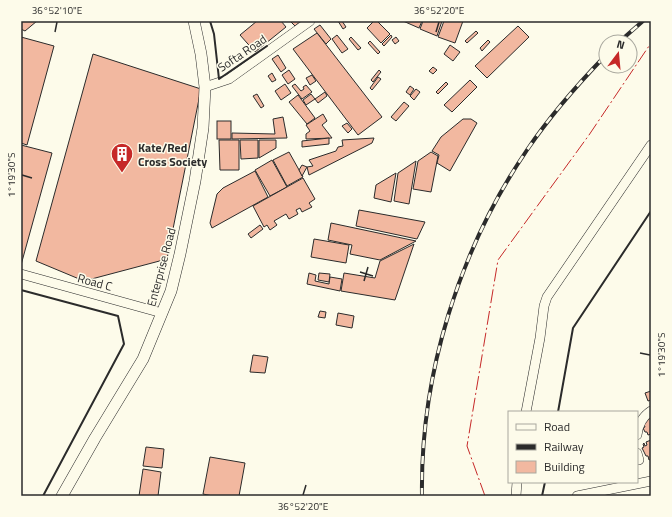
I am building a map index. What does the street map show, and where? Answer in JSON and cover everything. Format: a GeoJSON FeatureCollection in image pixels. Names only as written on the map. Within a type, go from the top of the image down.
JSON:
{"type":"FeatureCollection","features":[{"type":"Feature","properties":{"kind":"main road","name":"Enterprise Road"},"geometry":{"type":"LineString","coordinates":[[62,496],[143,359],[171,291],[195,181],[203,128],[205,87],[201,54],[194,21]]}},
{"type":"Feature","properties":{"kind":"street","name":"Softa Road"},"geometry":{"type":"LineString","coordinates":[[205,87],[229,79],[310,21]]}},
{"type":"Feature","properties":{"kind":"street"},"geometry":{"type":"LineString","coordinates":[[526,411],[540,338],[544,306],[547,297],[651,145]]}},
{"type":"Feature","properties":{"kind":"street","name":"Road C"},"geometry":{"type":"LineString","coordinates":[[21,274],[162,313]]}},
{"type":"Feature","properties":{"kind":"street"},"geometry":{"type":"LineString","coordinates":[[638,427],[641,420],[651,411]]}},
{"type":"Feature","properties":{"kind":"street"},"geometry":{"type":"LineString","coordinates":[[577,496],[651,481]]}},
{"type":"Feature","properties":{"kind":"street"},"geometry":{"type":"LineString","coordinates":[[516,496],[517,483]]}},
{"type":"Feature","properties":{"kind":"building"},"geometry":{"type":"Polygon","coordinates":[[[21,21],[37,21],[25,31],[21,29],[21,21]]]}},
{"type":"Feature","properties":{"kind":"building"},"geometry":{"type":"Polygon","coordinates":[[[257,21],[281,21],[286,27],[255,52],[240,35],[257,21]]]}},
{"type":"Feature","properties":{"kind":"building"},"geometry":{"type":"Polygon","coordinates":[[[290,21],[301,21],[295,26],[290,21]]]}},
{"type":"Feature","properties":{"kind":"building"},"geometry":{"type":"Polygon","coordinates":[[[338,21],[342,21],[346,27],[343,29],[338,21]]]}},
{"type":"Feature","properties":{"kind":"building"},"geometry":{"type":"Polygon","coordinates":[[[374,21],[377,21],[390,34],[381,43],[367,28],[374,21]]]}},
{"type":"Feature","properties":{"kind":"building"},"geometry":{"type":"Polygon","coordinates":[[[403,21],[422,21],[419,28],[403,21]]]}},
{"type":"Feature","properties":{"kind":"building"},"geometry":{"type":"Polygon","coordinates":[[[423,21],[442,21],[437,36],[420,29],[423,21]]]}},
{"type":"Feature","properties":{"kind":"building"},"geometry":{"type":"Polygon","coordinates":[[[444,21],[463,21],[455,43],[438,37],[444,21]]]}},
{"type":"Feature","properties":{"kind":"building"},"geometry":{"type":"Polygon","coordinates":[[[320,25],[331,39],[326,44],[314,29],[320,25]]]}},
{"type":"Feature","properties":{"kind":"building"},"geometry":{"type":"Polygon","coordinates":[[[518,26],[529,37],[487,78],[475,66],[518,26]]]}},
{"type":"Feature","properties":{"kind":"building"},"geometry":{"type":"Polygon","coordinates":[[[476,31],[478,33],[467,43],[465,41],[476,31]]]}},
{"type":"Feature","properties":{"kind":"building"},"geometry":{"type":"Polygon","coordinates":[[[317,33],[382,117],[358,135],[293,49],[317,33]]]}},
{"type":"Feature","properties":{"kind":"building"},"geometry":{"type":"Polygon","coordinates":[[[337,35],[348,49],[342,53],[332,39],[337,35]]]}},
{"type":"Feature","properties":{"kind":"building"},"geometry":{"type":"Polygon","coordinates":[[[391,35],[392,37],[384,46],[382,44],[391,35]]]}},
{"type":"Feature","properties":{"kind":"building"},"geometry":{"type":"Polygon","coordinates":[[[21,37],[54,46],[27,145],[21,143],[21,37]]]}},
{"type":"Feature","properties":{"kind":"building"},"geometry":{"type":"Polygon","coordinates":[[[351,37],[361,48],[358,50],[349,39],[351,37]]]}},
{"type":"Feature","properties":{"kind":"building"},"geometry":{"type":"Polygon","coordinates":[[[396,37],[399,41],[395,44],[392,40],[396,37]]]}},
{"type":"Feature","properties":{"kind":"building"},"geometry":{"type":"Polygon","coordinates":[[[488,40],[490,42],[482,51],[480,48],[488,40]]]}},
{"type":"Feature","properties":{"kind":"building"},"geometry":{"type":"Polygon","coordinates":[[[370,41],[380,52],[378,54],[368,43],[370,41]]]}},
{"type":"Feature","properties":{"kind":"building"},"geometry":{"type":"Polygon","coordinates":[[[450,45],[460,52],[453,61],[444,54],[450,45]]]}},
{"type":"Feature","properties":{"kind":"building","name":"Kate/Red Cross Society"},"geometry":{"type":"Polygon","coordinates":[[[93,54],[201,89],[167,259],[84,281],[36,261],[93,54]]]}},
{"type":"Feature","properties":{"kind":"building"},"geometry":{"type":"Polygon","coordinates":[[[278,55],[286,68],[281,72],[272,59],[278,55]]]}},
{"type":"Feature","properties":{"kind":"building"},"geometry":{"type":"Polygon","coordinates":[[[433,67],[437,70],[433,74],[429,71],[433,67]]]}},
{"type":"Feature","properties":{"kind":"building"},"geometry":{"type":"Polygon","coordinates":[[[289,70],[295,79],[288,84],[282,75],[289,70]]]}},
{"type":"Feature","properties":{"kind":"building"},"geometry":{"type":"Polygon","coordinates":[[[379,70],[381,72],[373,82],[371,80],[379,70]]]}},
{"type":"Feature","properties":{"kind":"building"},"geometry":{"type":"Polygon","coordinates":[[[272,73],[276,80],[272,82],[268,76],[272,73]]]}},
{"type":"Feature","properties":{"kind":"building"},"geometry":{"type":"Polygon","coordinates":[[[312,75],[316,81],[310,85],[306,78],[312,75]]]}},
{"type":"Feature","properties":{"kind":"building"},"geometry":{"type":"Polygon","coordinates":[[[378,77],[381,79],[372,90],[370,88],[378,77]]]}},
{"type":"Feature","properties":{"kind":"building"},"geometry":{"type":"Polygon","coordinates":[[[470,80],[477,87],[452,112],[444,105],[470,80]]]}},
{"type":"Feature","properties":{"kind":"building"},"geometry":{"type":"Polygon","coordinates":[[[446,82],[448,84],[438,94],[436,92],[446,82]]]}},
{"type":"Feature","properties":{"kind":"building"},"geometry":{"type":"Polygon","coordinates":[[[285,84],[291,93],[281,100],[275,91],[285,84]]]}},
{"type":"Feature","properties":{"kind":"building"},"geometry":{"type":"Polygon","coordinates":[[[295,84],[301,91],[306,85],[312,92],[302,99],[292,86],[295,84]]]}},
{"type":"Feature","properties":{"kind":"building"},"geometry":{"type":"Polygon","coordinates":[[[410,86],[414,89],[410,95],[406,92],[410,86]]]}},
{"type":"Feature","properties":{"kind":"building"},"geometry":{"type":"Polygon","coordinates":[[[416,89],[420,92],[414,100],[410,96],[416,89]]]}},
{"type":"Feature","properties":{"kind":"building"},"geometry":{"type":"Polygon","coordinates":[[[325,92],[327,96],[318,103],[315,99],[325,92]]]}},
{"type":"Feature","properties":{"kind":"building"},"geometry":{"type":"Polygon","coordinates":[[[257,94],[264,106],[261,108],[253,96],[257,94]]]}},
{"type":"Feature","properties":{"kind":"building"},"geometry":{"type":"Polygon","coordinates":[[[311,94],[315,99],[306,105],[303,100],[311,94]]]}},
{"type":"Feature","properties":{"kind":"building"},"geometry":{"type":"Polygon","coordinates":[[[298,95],[315,118],[307,124],[289,102],[298,95]]]}},
{"type":"Feature","properties":{"kind":"building"},"geometry":{"type":"Polygon","coordinates":[[[404,102],[409,106],[396,121],[391,117],[404,102]]]}},
{"type":"Feature","properties":{"kind":"building"},"geometry":{"type":"Polygon","coordinates":[[[323,114],[327,121],[322,125],[332,138],[306,139],[306,134],[310,131],[306,125],[323,114]]]}},
{"type":"Feature","properties":{"kind":"building"},"geometry":{"type":"Polygon","coordinates":[[[283,117],[287,138],[232,139],[232,133],[275,134],[273,119],[283,117]]]}},
{"type":"Feature","properties":{"kind":"building"},"geometry":{"type":"Polygon","coordinates":[[[463,119],[471,119],[477,123],[450,171],[437,163],[439,155],[432,151],[441,137],[463,119]]]}},
{"type":"Feature","properties":{"kind":"building"},"geometry":{"type":"Polygon","coordinates":[[[217,121],[231,121],[231,139],[217,139],[217,121]]]}},
{"type":"Feature","properties":{"kind":"building"},"geometry":{"type":"Polygon","coordinates":[[[347,123],[352,129],[348,133],[342,126],[347,123]]]}},
{"type":"Feature","properties":{"kind":"building"},"geometry":{"type":"Polygon","coordinates":[[[329,138],[329,144],[302,147],[302,141],[329,138]]]}},
{"type":"Feature","properties":{"kind":"building"},"geometry":{"type":"Polygon","coordinates":[[[374,138],[372,143],[309,175],[307,167],[313,166],[309,160],[336,151],[338,147],[343,146],[342,140],[374,138]]]}},
{"type":"Feature","properties":{"kind":"building"},"geometry":{"type":"Polygon","coordinates":[[[219,140],[239,140],[239,170],[220,170],[219,140]]]}},
{"type":"Feature","properties":{"kind":"building"},"geometry":{"type":"Polygon","coordinates":[[[240,140],[258,140],[258,158],[241,159],[240,140]]]}},
{"type":"Feature","properties":{"kind":"building"},"geometry":{"type":"Polygon","coordinates":[[[259,140],[276,140],[276,148],[259,158],[259,140]]]}},
{"type":"Feature","properties":{"kind":"building"},"geometry":{"type":"Polygon","coordinates":[[[21,145],[52,153],[21,265],[21,145]]]}},
{"type":"Feature","properties":{"kind":"building"},"geometry":{"type":"Polygon","coordinates":[[[289,152],[303,177],[287,186],[273,160],[289,152]]]}},
{"type":"Feature","properties":{"kind":"building"},"geometry":{"type":"Polygon","coordinates":[[[431,152],[438,156],[431,192],[413,189],[418,161],[431,152]]]}},
{"type":"Feature","properties":{"kind":"building"},"geometry":{"type":"Polygon","coordinates":[[[272,160],[287,187],[270,196],[255,170],[272,160]]]}},
{"type":"Feature","properties":{"kind":"building"},"geometry":{"type":"Polygon","coordinates":[[[416,161],[409,204],[394,201],[398,173],[416,161]]]}},
{"type":"Feature","properties":{"kind":"building"},"geometry":{"type":"Polygon","coordinates":[[[302,165],[307,167],[302,176],[299,170],[302,165]]]}},
{"type":"Feature","properties":{"kind":"building"},"geometry":{"type":"Polygon","coordinates":[[[255,171],[268,197],[212,228],[210,223],[217,194],[223,188],[255,171]]]}},
{"type":"Feature","properties":{"kind":"building"},"geometry":{"type":"Polygon","coordinates":[[[396,173],[391,202],[374,198],[376,185],[396,173]]]}},
{"type":"Feature","properties":{"kind":"building"},"geometry":{"type":"Polygon","coordinates":[[[303,178],[315,199],[309,203],[312,207],[302,212],[300,208],[296,210],[298,214],[289,219],[286,214],[274,221],[277,225],[270,230],[267,225],[264,227],[253,206],[303,178]]]}},
{"type":"Feature","properties":{"kind":"building"},"geometry":{"type":"Polygon","coordinates":[[[359,210],[425,222],[417,239],[356,226],[359,210]]]}},
{"type":"Feature","properties":{"kind":"building"},"geometry":{"type":"Polygon","coordinates":[[[331,223],[416,241],[380,260],[350,254],[352,245],[328,240],[331,223]]]}},
{"type":"Feature","properties":{"kind":"building"},"geometry":{"type":"Polygon","coordinates":[[[260,225],[263,229],[251,238],[248,234],[260,225]]]}},
{"type":"Feature","properties":{"kind":"building"},"geometry":{"type":"Polygon","coordinates":[[[314,239],[349,245],[346,263],[311,257],[314,239]]]}},
{"type":"Feature","properties":{"kind":"building"},"geometry":{"type":"Polygon","coordinates":[[[414,244],[395,300],[341,291],[344,273],[375,278],[380,261],[414,244]]]}},
{"type":"Feature","properties":{"kind":"building"},"geometry":{"type":"Polygon","coordinates":[[[309,273],[316,275],[315,281],[329,284],[330,277],[342,279],[340,291],[307,284],[309,273]]]}},
{"type":"Feature","properties":{"kind":"building"},"geometry":{"type":"Polygon","coordinates":[[[319,273],[330,274],[329,282],[318,280],[319,273]]]}},
{"type":"Feature","properties":{"kind":"building"},"geometry":{"type":"Polygon","coordinates":[[[320,311],[326,312],[325,318],[318,317],[320,311]]]}},
{"type":"Feature","properties":{"kind":"building"},"geometry":{"type":"Polygon","coordinates":[[[338,313],[354,316],[352,328],[336,325],[338,313]]]}},
{"type":"Feature","properties":{"kind":"building"},"geometry":{"type":"Polygon","coordinates":[[[253,355],[268,357],[265,373],[250,372],[253,355]]]}},
{"type":"Feature","properties":{"kind":"building"},"geometry":{"type":"Polygon","coordinates":[[[651,391],[651,400],[648,401],[645,393],[651,391]]]}},
{"type":"Feature","properties":{"kind":"building"},"geometry":{"type":"Polygon","coordinates":[[[651,415],[651,434],[648,435],[643,428],[645,427],[642,419],[651,415]]]}},
{"type":"Feature","properties":{"kind":"building"},"geometry":{"type":"Polygon","coordinates":[[[651,440],[651,459],[649,460],[642,448],[644,447],[644,443],[645,446],[647,445],[646,442],[651,440]]]}},
{"type":"Feature","properties":{"kind":"building"},"geometry":{"type":"Polygon","coordinates":[[[146,447],[164,449],[162,468],[143,466],[146,447]]]}},
{"type":"Feature","properties":{"kind":"building"},"geometry":{"type":"Polygon","coordinates":[[[210,457],[245,463],[239,496],[213,496],[203,494],[210,457]]]}},
{"type":"Feature","properties":{"kind":"building"},"geometry":{"type":"Polygon","coordinates":[[[143,469],[161,472],[158,496],[139,496],[143,469]]]}},
{"type":"Feature","properties":{"kind":"railway"},"geometry":{"type":"LineString","coordinates":[[628,34],[643,21]]}},
{"type":"Feature","properties":{"kind":"railway"},"geometry":{"type":"LineString","coordinates":[[422,496],[423,450],[428,405],[436,360],[448,315],[463,272],[482,229],[503,189],[527,150],[564,101],[598,64]]}},
{"type":"Feature","properties":{"kind":"wall"},"geometry":{"type":"LineString","coordinates":[[210,21],[214,34],[219,79],[267,46]]}},
{"type":"Feature","properties":{"kind":"wall"},"geometry":{"type":"LineString","coordinates":[[558,411],[573,328],[651,211]]}},
{"type":"Feature","properties":{"kind":"wall"},"geometry":{"type":"LineString","coordinates":[[21,290],[118,316],[124,344],[43,496]]}},
{"type":"Feature","properties":{"kind":"wall"},"geometry":{"type":"LineString","coordinates":[[542,496],[545,483]]}},
{"type":"Feature","properties":{"kind":"power"},"geometry":{"type":"LineString","coordinates":[[485,496],[467,446],[498,260],[589,135],[651,43]]}},
{"type":"Feature","properties":{"kind":"place","name":"Kate/Red Cross Society"},"geometry":{"type":"Point","coordinates":[122,174]}}]}
